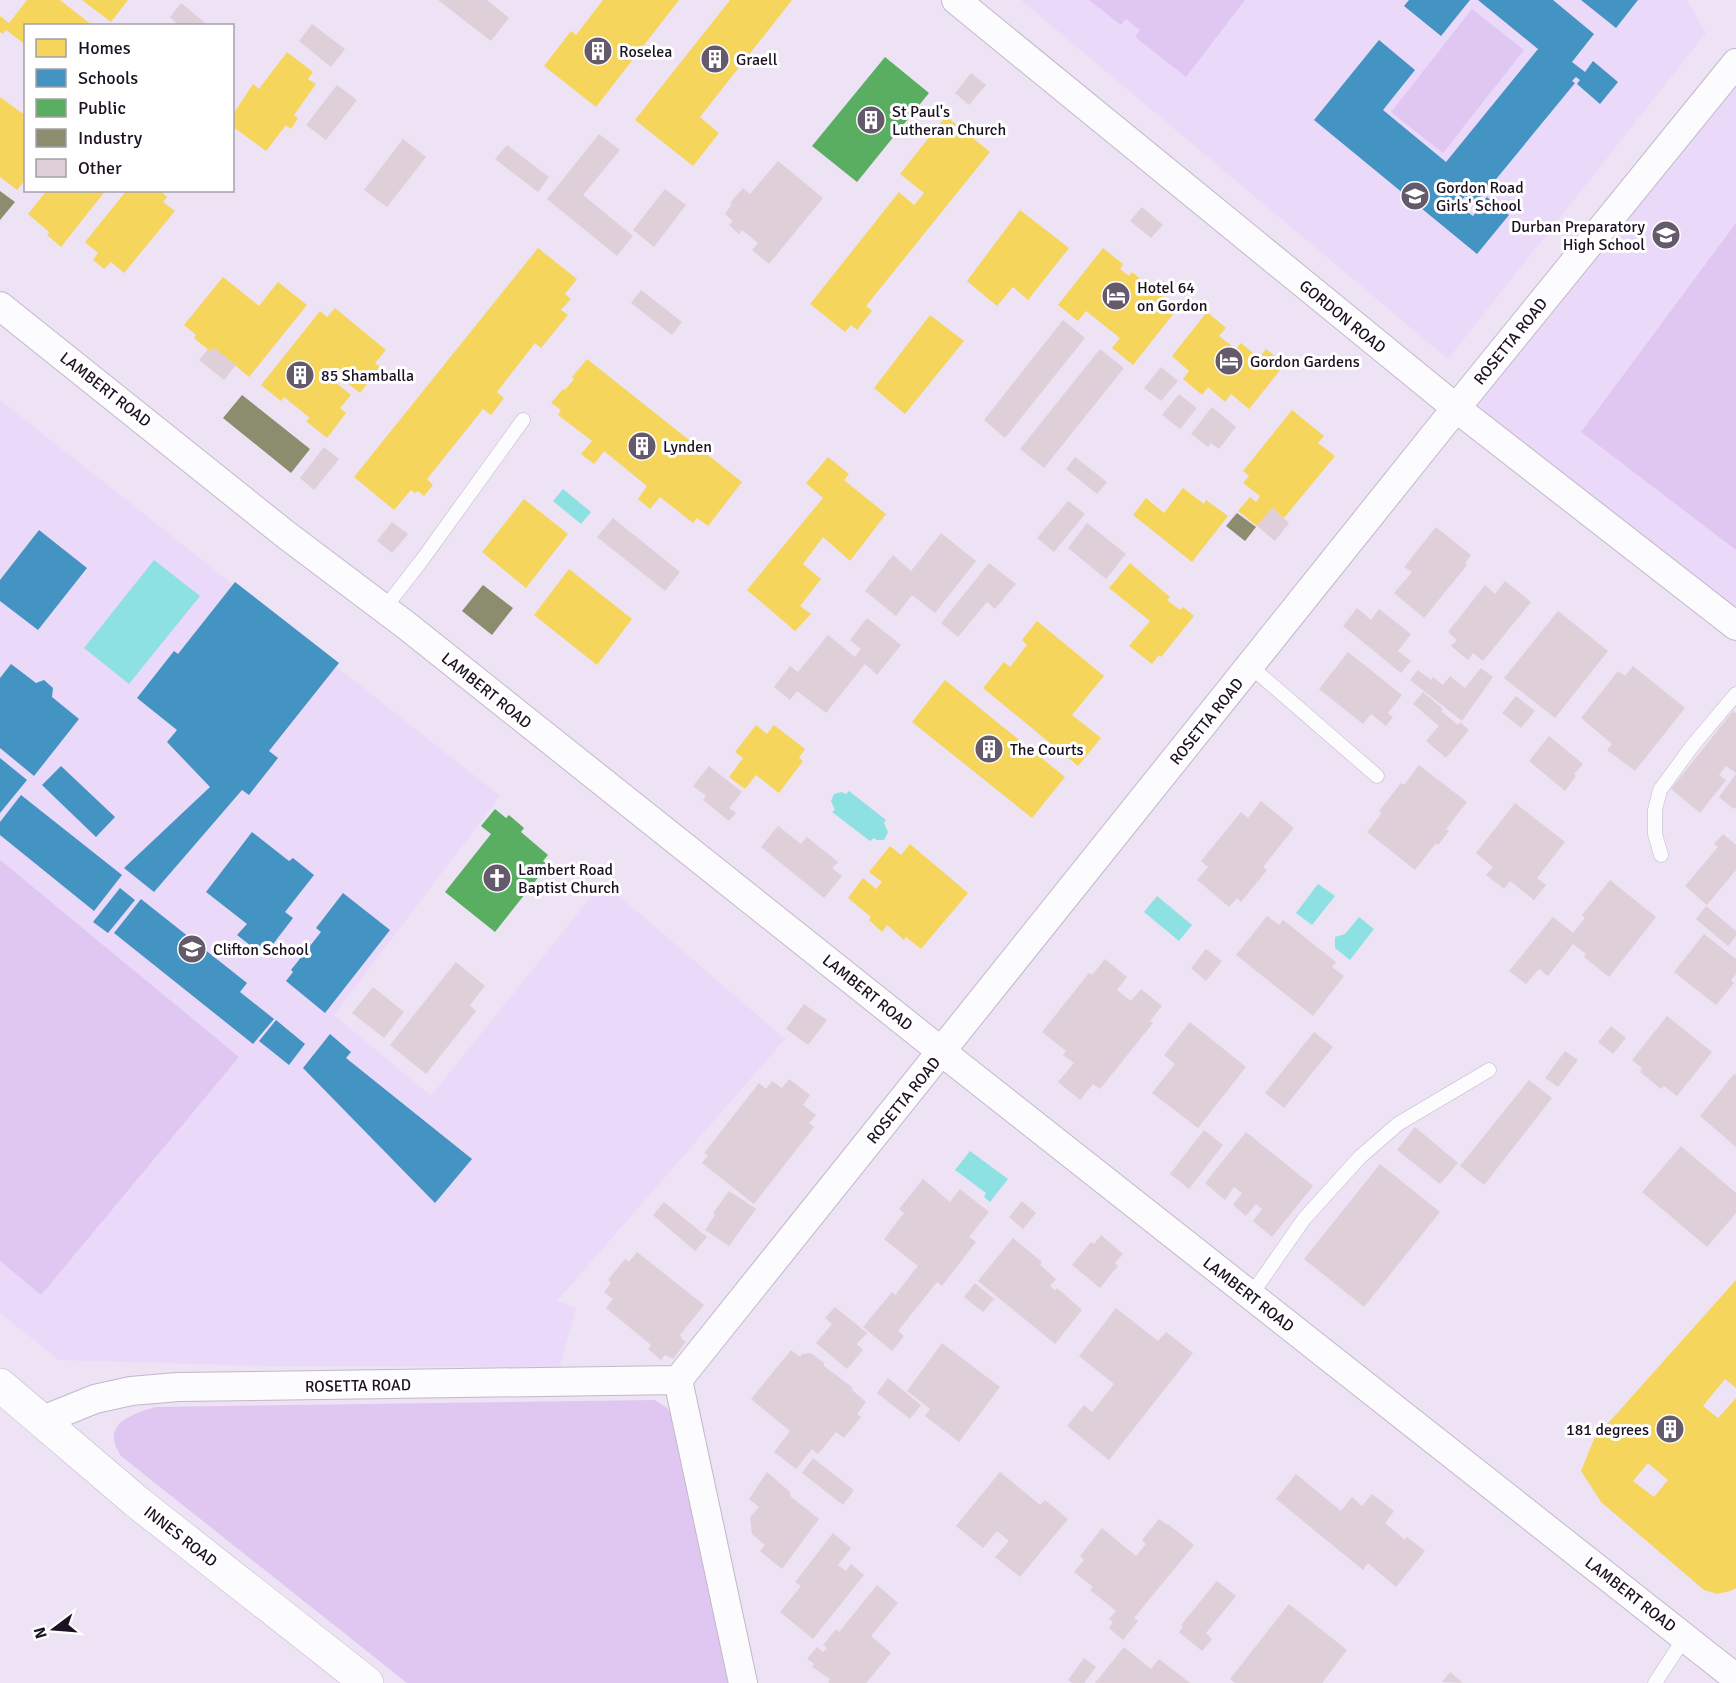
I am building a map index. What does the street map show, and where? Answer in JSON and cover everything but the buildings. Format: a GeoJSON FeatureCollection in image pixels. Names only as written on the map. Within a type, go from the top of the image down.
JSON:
{"type":"FeatureCollection","features":[{"type":"Feature","properties":{"kind":"street","name":"GORDON ROAD"},"geometry":{"type":"LineString","coordinates":[[956,0],[1456,408],[1736,626]]}},
{"type":"Feature","properties":{"kind":"street","name":"ROSETTA ROAD"},"geometry":{"type":"LineString","coordinates":[[43,1420],[95,1399],[131,1391],[178,1387],[678,1380],[1456,408],[1736,63]]}},
{"type":"Feature","properties":{"kind":"street","name":"LAMBERT ROAD"},"geometry":{"type":"LineString","coordinates":[[0,306],[285,534],[384,609],[1736,1678]]}},
{"type":"Feature","properties":{"kind":"street"},"geometry":{"type":"LineString","coordinates":[[678,1380],[743,1683]]}},
{"type":"Feature","properties":{"kind":"street","name":"INNES ROAD"},"geometry":{"type":"LineString","coordinates":[[0,1385],[138,1502],[367,1683]]}},
{"type":"Feature","properties":{"kind":"lane"},"geometry":{"type":"LineString","coordinates":[[384,609],[422,561],[523,420]]}},
{"type":"Feature","properties":{"kind":"lane"},"geometry":{"type":"LineString","coordinates":[[1250,666],[1377,776]]}},
{"type":"Feature","properties":{"kind":"lane"},"geometry":{"type":"LineString","coordinates":[[1660,855],[1655,834],[1655,810],[1660,790],[1693,745],[1736,694]]}},
{"type":"Feature","properties":{"kind":"lane"},"geometry":{"type":"LineString","coordinates":[[1251,1295],[1304,1219],[1360,1157],[1398,1124],[1489,1070]]}},
{"type":"Feature","properties":{"kind":"lane"},"geometry":{"type":"LineString","coordinates":[[1655,1683],[1685,1637]]}},
{"type":"Feature","properties":{"kind":"shaded area","name":"Gordon Road Girls' School"},"geometry":{"type":"Polygon","coordinates":[[[1021,0],[1687,0],[1706,33],[1448,359],[1021,0]]]}},
{"type":"Feature","properties":{"kind":"shaded area"},"geometry":{"type":"Polygon","coordinates":[[[1089,0],[1245,0],[1186,77],[1135,37],[1140,30],[1126,19],[1121,25],[1089,0]]]}},
{"type":"Feature","properties":{"kind":"shaded area"},"geometry":{"type":"Polygon","coordinates":[[[1472,9],[1524,50],[1443,153],[1391,112],[1472,9]]]}},
{"type":"Feature","properties":{"kind":"shaded area","name":"Durban Preparatory High School"},"geometry":{"type":"Polygon","coordinates":[[[1736,63],[1736,626],[1456,408],[1736,63]]]}},
{"type":"Feature","properties":{"kind":"shaded area"},"geometry":{"type":"Polygon","coordinates":[[[1736,223],[1736,550],[1581,432],[1736,223]]]}},
{"type":"Feature","properties":{"kind":"shaded area","name":"Clifton School"},"geometry":{"type":"Polygon","coordinates":[[[0,400],[500,796],[334,1015],[431,1096],[603,882],[785,1039],[557,1301],[576,1308],[560,1367],[268,1366],[59,1360],[0,1313],[0,400]]]}},
{"type":"Feature","properties":{"kind":"shaded area"},"geometry":{"type":"Polygon","coordinates":[[[563,489],[591,512],[581,524],[553,501],[563,489]]]}},
{"type":"Feature","properties":{"kind":"shaded area"},"geometry":{"type":"Polygon","coordinates":[[[154,560],[200,596],[129,684],[84,648],[154,560]]]}},
{"type":"Feature","properties":{"kind":"shaded area"},"geometry":{"type":"Polygon","coordinates":[[[849,791],[886,820],[884,823],[888,832],[884,840],[874,838],[870,841],[832,812],[835,810],[831,801],[834,794],[841,792],[846,794],[849,791]]]}},
{"type":"Feature","properties":{"kind":"shaded area"},"geometry":{"type":"Polygon","coordinates":[[[0,860],[239,1057],[41,1295],[0,1261],[0,860]]]}},
{"type":"Feature","properties":{"kind":"shaded area"},"geometry":{"type":"Polygon","coordinates":[[[1318,884],[1335,896],[1312,925],[1296,913],[1318,884]]]}},
{"type":"Feature","properties":{"kind":"shaded area"},"geometry":{"type":"Polygon","coordinates":[[[1157,896],[1192,925],[1179,941],[1144,912],[1157,896]]]}},
{"type":"Feature","properties":{"kind":"shaded area"},"geometry":{"type":"Polygon","coordinates":[[[1359,917],[1374,929],[1350,960],[1335,948],[1335,937],[1345,934],[1359,917]]]}},
{"type":"Feature","properties":{"kind":"shaded area"},"geometry":{"type":"Polygon","coordinates":[[[970,1151],[1008,1179],[990,1202],[984,1197],[986,1193],[955,1170],[970,1151]]]}},
{"type":"Feature","properties":{"kind":"shaded area"},"geometry":{"type":"Polygon","coordinates":[[[655,1400],[667,1408],[673,1417],[730,1683],[407,1683],[121,1456],[115,1445],[114,1436],[121,1422],[155,1407],[655,1400]]]}},
{"type":"Feature","properties":{"kind":"place","name":"Roselea"},"geometry":{"type":"Point","coordinates":[598,51]}},
{"type":"Feature","properties":{"kind":"place","name":"Graell"},"geometry":{"type":"Point","coordinates":[715,59]}},
{"type":"Feature","properties":{"kind":"place","name":"St Paul's Lutheran Church"},"geometry":{"type":"Point","coordinates":[871,120]}},
{"type":"Feature","properties":{"kind":"place","name":"Gordon Road Girls' School"},"geometry":{"type":"Point","coordinates":[1415,196]}},
{"type":"Feature","properties":{"kind":"place","name":"Durban Preparatory High School"},"geometry":{"type":"Point","coordinates":[1666,235]}},
{"type":"Feature","properties":{"kind":"place","name":"Hotel 64 on Gordon"},"geometry":{"type":"Point","coordinates":[1116,296]}},
{"type":"Feature","properties":{"kind":"place","name":"Gordon Gardens"},"geometry":{"type":"Point","coordinates":[1229,361]}},
{"type":"Feature","properties":{"kind":"place","name":"85 Shamballa"},"geometry":{"type":"Point","coordinates":[300,375]}},
{"type":"Feature","properties":{"kind":"place","name":"Lynden"},"geometry":{"type":"Point","coordinates":[642,446]}},
{"type":"Feature","properties":{"kind":"place","name":"The Courts"},"geometry":{"type":"Point","coordinates":[989,749]}},
{"type":"Feature","properties":{"kind":"place","name":"Lambert Road Baptist Church"},"geometry":{"type":"Point","coordinates":[497,878]}},
{"type":"Feature","properties":{"kind":"place","name":"Clifton School"},"geometry":{"type":"Point","coordinates":[192,949]}},
{"type":"Feature","properties":{"kind":"place","name":"181 degrees"},"geometry":{"type":"Point","coordinates":[1670,1429]}}]}
